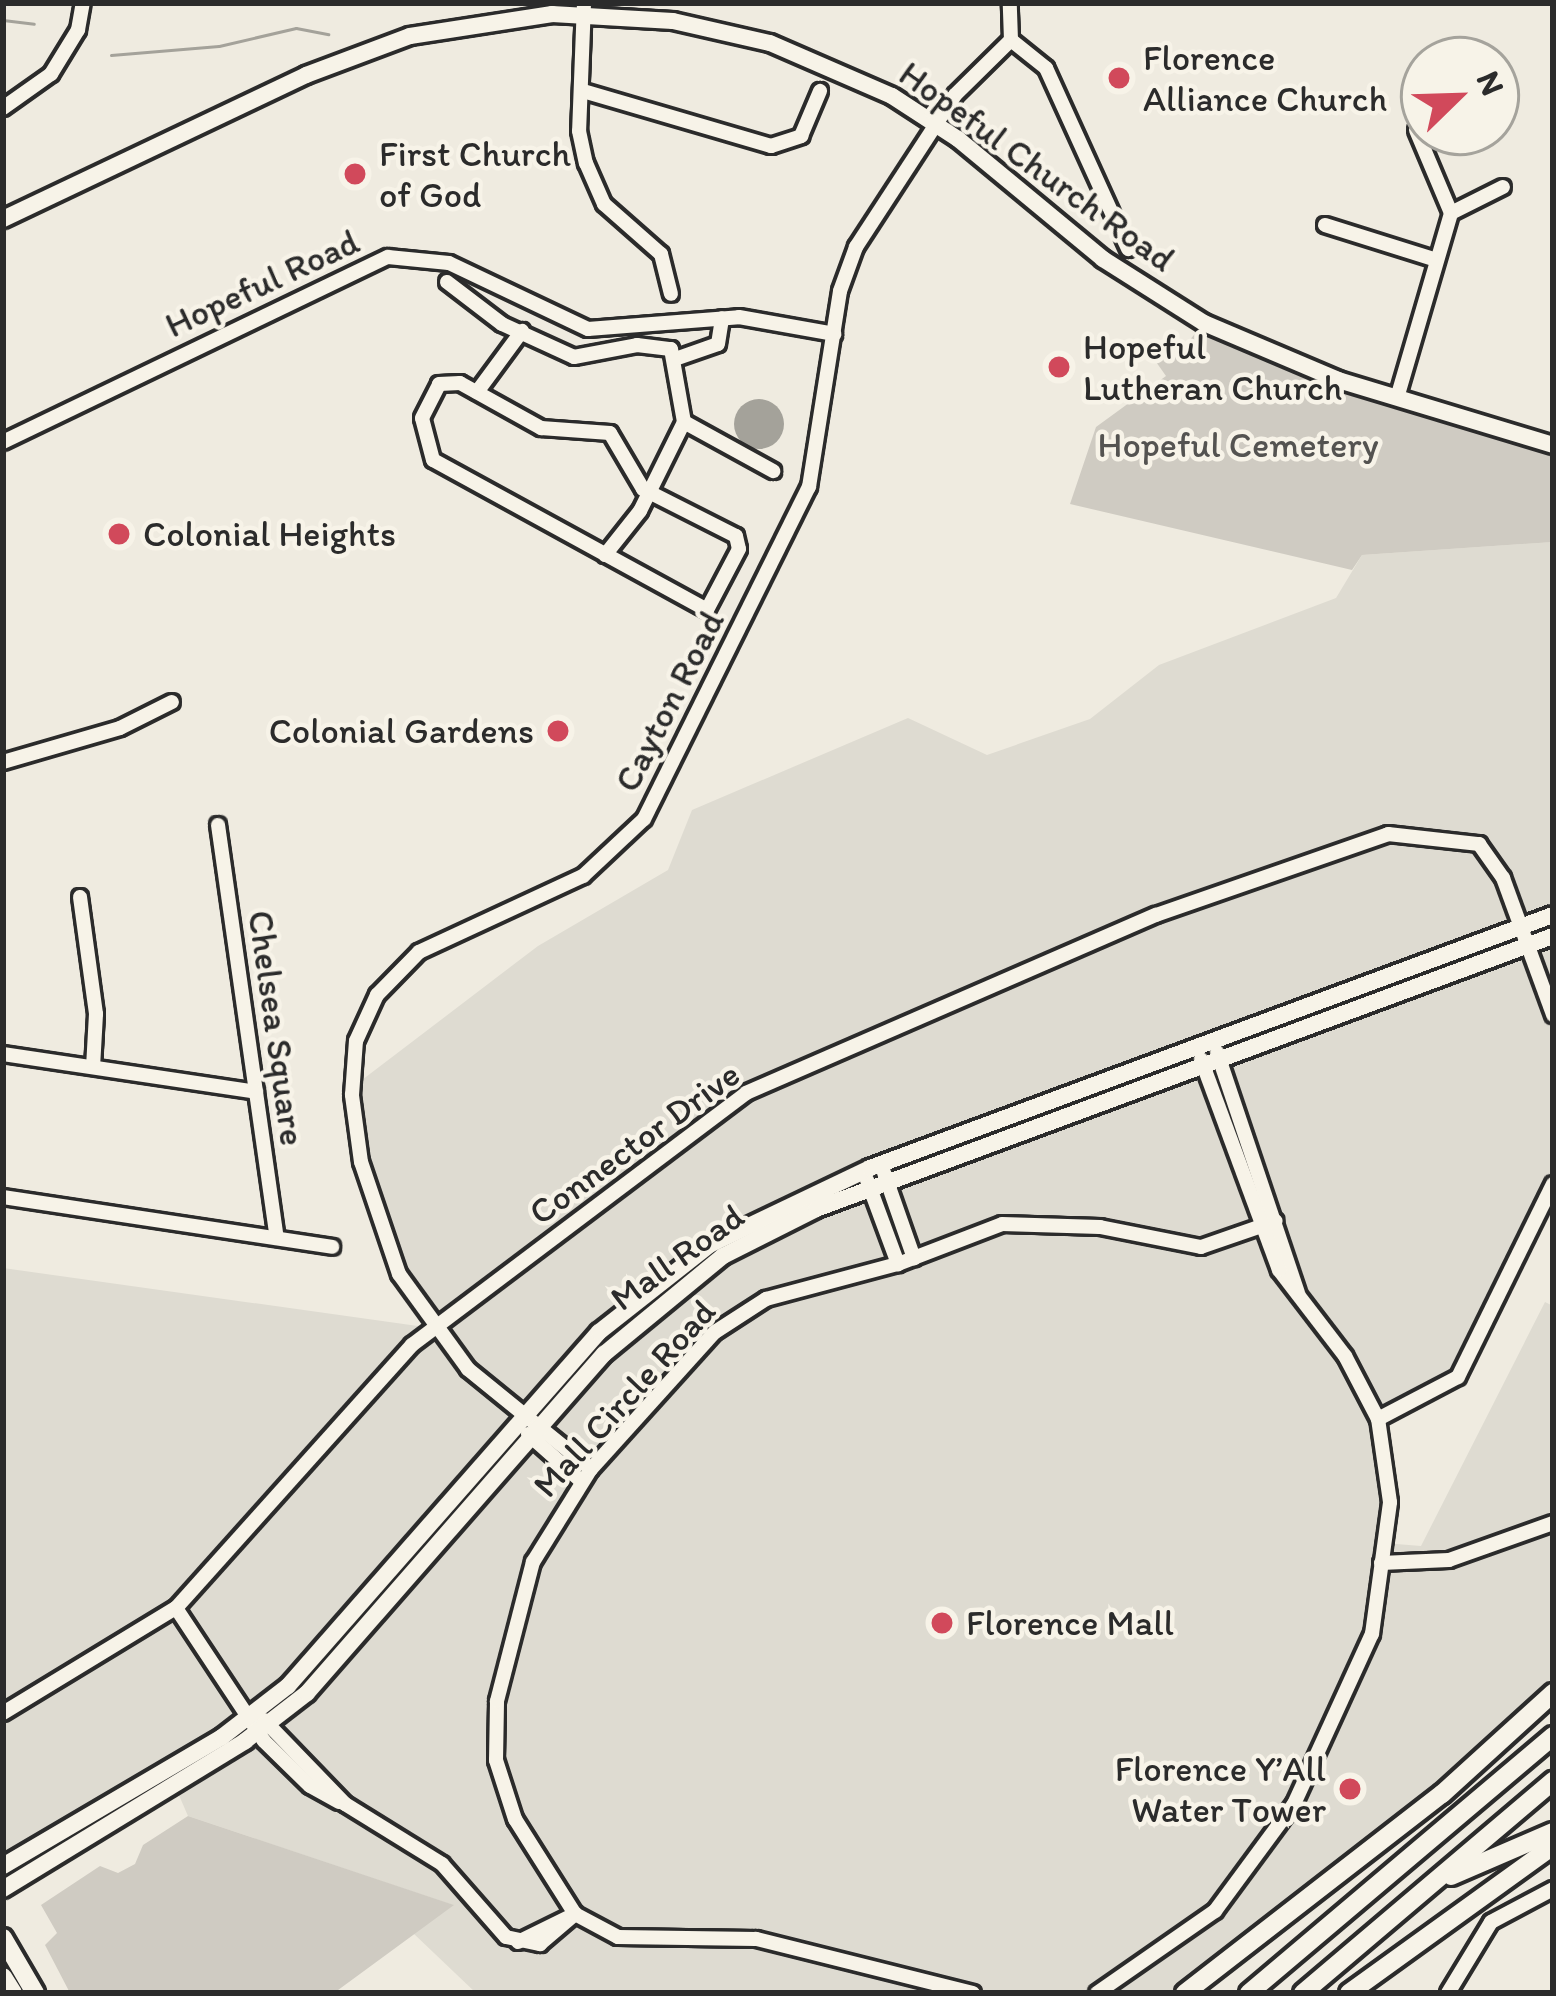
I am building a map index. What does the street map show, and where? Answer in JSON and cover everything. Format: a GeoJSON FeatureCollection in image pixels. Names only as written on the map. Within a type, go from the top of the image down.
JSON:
{"type":"FeatureCollection","features":[{"type":"Feature","properties":{"kind":"highway"},"geometry":{"type":"LineString","coordinates":[[1185,1993],[1442,1794],[1553,1693]]}},
{"type":"Feature","properties":{"kind":"highway"},"geometry":{"type":"LineString","coordinates":[[1249,1993],[1553,1736]]}},
{"type":"Feature","properties":{"kind":"highway"},"geometry":{"type":"LineString","coordinates":[[1303,1993],[1553,1781]]}},
{"type":"Feature","properties":{"kind":"highway"},"geometry":{"type":"LineString","coordinates":[[1430,1885],[1553,1832]]}},
{"type":"Feature","properties":{"kind":"highway"},"geometry":{"type":"LineString","coordinates":[[1349,1993],[1553,1846]]}},
{"type":"Feature","properties":{"kind":"highway"},"geometry":{"type":"LineString","coordinates":[[3,1938],[35,1993]]}},
{"type":"Feature","properties":{"kind":"highway"},"geometry":{"type":"LineString","coordinates":[[3,1977],[13,1993]]}},
{"type":"Feature","properties":{"kind":"main road","name":"Hopeful Church Road"},"geometry":{"type":"LineString","coordinates":[[3,219],[378,46],[475,22],[584,8],[673,20],[770,43],[853,76],[936,123],[1103,259],[1204,323],[1397,398],[1553,446]]}},
{"type":"Feature","properties":{"kind":"main road","name":"Mall Road"},"geometry":{"type":"LineString","coordinates":[[3,1889],[260,1723],[331,1667],[534,1431],[684,1283],[763,1234],[1209,1055],[1523,936],[1553,915]]}},
{"type":"Feature","properties":{"kind":"main road","name":"Mall Road"},"geometry":{"type":"LineString","coordinates":[[1523,936],[1553,936]]}},
{"type":"Feature","properties":{"kind":"main road","name":"Mall Road"},"geometry":{"type":"LineString","coordinates":[[3,1866],[260,1723],[599,1332],[676,1268],[752,1219],[872,1167],[1209,1055]]}},
{"type":"Feature","properties":{"kind":"street"},"geometry":{"type":"LineString","coordinates":[[3,108],[62,60],[83,3]]}},
{"type":"Feature","properties":{"kind":"street"},"geometry":{"type":"LineString","coordinates":[[1010,3],[1011,40],[1046,68],[1128,249]]}},
{"type":"Feature","properties":{"kind":"street"},"geometry":{"type":"LineString","coordinates":[[584,8],[579,131],[593,186],[661,254],[671,294]]}},
{"type":"Feature","properties":{"kind":"street","name":"Cayton Road"},"geometry":{"type":"LineString","coordinates":[[521,1418],[434,1329],[399,1274],[367,1190],[352,1095],[361,1026],[390,977],[418,952],[584,876],[644,819],[809,487],[833,334],[856,247],[936,123],[1011,40]]}},
{"type":"Feature","properties":{"kind":"street"},"geometry":{"type":"LineString","coordinates":[[583,91],[771,146],[801,136],[820,91]]}},
{"type":"Feature","properties":{"kind":"street"},"geometry":{"type":"LineString","coordinates":[[1397,398],[1450,213],[1426,156]]}},
{"type":"Feature","properties":{"kind":"street"},"geometry":{"type":"LineString","coordinates":[[1450,213],[1503,187]]}},
{"type":"Feature","properties":{"kind":"street"},"geometry":{"type":"LineString","coordinates":[[1325,225],[1437,260]]}},
{"type":"Feature","properties":{"kind":"street","name":"Hopeful Road"},"geometry":{"type":"LineString","coordinates":[[3,442],[388,257],[449,263],[588,328],[722,318],[833,334]]}},
{"type":"Feature","properties":{"kind":"street"},"geometry":{"type":"LineString","coordinates":[[447,282],[522,331],[574,357],[637,345],[667,347],[678,358],[684,422],[651,492],[605,555]]}},
{"type":"Feature","properties":{"kind":"street"},"geometry":{"type":"LineString","coordinates":[[678,358],[718,344],[722,318]]}},
{"type":"Feature","properties":{"kind":"street"},"geometry":{"type":"LineString","coordinates":[[477,392],[522,331]]}},
{"type":"Feature","properties":{"kind":"street"},"geometry":{"type":"LineString","coordinates":[[439,384],[477,392],[541,428],[610,434],[651,492],[736,536],[739,549],[707,610],[433,460],[422,418],[439,384]]}},
{"type":"Feature","properties":{"kind":"street"},"geometry":{"type":"LineString","coordinates":[[684,422],[773,471]]}},
{"type":"Feature","properties":{"kind":"street"},"geometry":{"type":"LineString","coordinates":[[3,762],[120,728],[172,702]]}},
{"type":"Feature","properties":{"kind":"street","name":"Chelsea Square"},"geometry":{"type":"LineString","coordinates":[[218,825],[277,1238]]}},
{"type":"Feature","properties":{"kind":"street","name":"Connector Drive"},"geometry":{"type":"LineString","coordinates":[[3,1713],[176,1608],[434,1329],[746,1093],[1156,915],[1388,834],[1479,844],[1503,878],[1523,936]]}},
{"type":"Feature","properties":{"kind":"street"},"geometry":{"type":"LineString","coordinates":[[80,897],[97,1014],[93,1067]]}},
{"type":"Feature","properties":{"kind":"street"},"geometry":{"type":"LineString","coordinates":[[1523,936],[1553,1016]]}},
{"type":"Feature","properties":{"kind":"street"},"geometry":{"type":"LineString","coordinates":[[3,1054],[256,1092]]}},
{"type":"Feature","properties":{"kind":"street"},"geometry":{"type":"LineString","coordinates":[[1097,1993],[1186,1937],[1266,1850],[1372,1634],[1381,1564],[1391,1479],[1378,1419],[1346,1355],[1299,1298],[1209,1055]]}},
{"type":"Feature","properties":{"kind":"street"},"geometry":{"type":"LineString","coordinates":[[872,1167],[914,1258]]}},
{"type":"Feature","properties":{"kind":"street"},"geometry":{"type":"LineString","coordinates":[[1378,1419],[1458,1377],[1553,1184]]}},
{"type":"Feature","properties":{"kind":"street"},"geometry":{"type":"LineString","coordinates":[[879,1186],[898,1264]]}},
{"type":"Feature","properties":{"kind":"street"},"geometry":{"type":"LineString","coordinates":[[3,1197],[332,1247]]}},
{"type":"Feature","properties":{"kind":"street","name":"Mall Circle Road"},"geometry":{"type":"LineString","coordinates":[[575,1914],[506,1799],[495,1727],[525,1585],[548,1531],[586,1476],[731,1318],[783,1292],[898,1264],[979,1231],[1028,1222],[1201,1247],[1269,1224]]}},
{"type":"Feature","properties":{"kind":"street"},"geometry":{"type":"LineString","coordinates":[[521,1418],[586,1476]]}},
{"type":"Feature","properties":{"kind":"street"},"geometry":{"type":"LineString","coordinates":[[1381,1564],[1449,1560],[1553,1523]]}},
{"type":"Feature","properties":{"kind":"street"},"geometry":{"type":"LineString","coordinates":[[176,1608],[310,1786],[442,1864],[518,1942],[575,1914],[618,1937],[756,1939],[973,1993]]}},
{"type":"Feature","properties":{"kind":"street"},"geometry":{"type":"LineString","coordinates":[[1448,1993],[1491,1922],[1553,1889]]}},
{"type":"Feature","properties":{"kind":"shaded area"},"geometry":{"type":"Polygon","coordinates":[[[759,399],[776,407],[784,424],[776,441],[759,449],[742,441],[734,424],[742,407],[759,399]]]}},
{"type":"Feature","properties":{"kind":"shaded area"},"geometry":{"type":"Polygon","coordinates":[[[1553,542],[1553,915],[878,1165],[729,1233],[587,1346],[288,1686],[3,1866],[3,1268],[432,1328],[361,1162],[358,1083],[538,946],[668,870],[692,810],[908,718],[987,755],[1090,719],[1159,665],[1336,598],[1362,555],[1553,542]]]}},
{"type":"Feature","properties":{"kind":"shaded area","name":"Florence Mall"},"geometry":{"type":"Polygon","coordinates":[[[1553,936],[1553,1184],[1467,1365],[1378,1419],[1390,1461],[1384,1543],[1421,1546],[1545,1302],[1553,1306],[1553,1693],[1185,1993],[476,1993],[413,1933],[453,1905],[188,1816],[175,1786],[307,1693],[604,1354],[763,1234],[1553,936]]]}},
{"type":"Feature","properties":{"kind":"green space","name":"Hopeful Cemetery"},"geometry":{"type":"Polygon","coordinates":[[[1204,323],[1553,445],[1553,542],[1362,555],[1352,570],[1070,504],[1096,427],[1166,376],[1154,359],[1183,348],[1204,323]]]}},
{"type":"Feature","properties":{"kind":"green space"},"geometry":{"type":"Polygon","coordinates":[[[188,1816],[454,1905],[334,1993],[70,1993],[45,1945],[57,1933],[41,1905],[100,1866],[118,1873],[135,1864],[143,1845],[188,1816]]]}},
{"type":"Feature","properties":{"kind":"waterway"},"geometry":{"type":"LineString","coordinates":[[3,20],[34,24]]}},
{"type":"Feature","properties":{"kind":"waterway"},"geometry":{"type":"LineString","coordinates":[[111,55],[219,46],[296,28],[328,34]]}},
{"type":"Feature","properties":{"kind":"place","name":"Florence Alliance Church"},"geometry":{"type":"Point","coordinates":[1119,78]}},
{"type":"Feature","properties":{"kind":"place","name":"First Church of God"},"geometry":{"type":"Point","coordinates":[355,174]}},
{"type":"Feature","properties":{"kind":"place","name":"Hopeful Lutheran Church"},"geometry":{"type":"Point","coordinates":[1059,367]}},
{"type":"Feature","properties":{"kind":"place","name":"Colonial Heights"},"geometry":{"type":"Point","coordinates":[119,534]}},
{"type":"Feature","properties":{"kind":"place","name":"Colonial Gardens"},"geometry":{"type":"Point","coordinates":[558,731]}},
{"type":"Feature","properties":{"kind":"place","name":"Florence Mall"},"geometry":{"type":"Point","coordinates":[942,1623]}},
{"type":"Feature","properties":{"kind":"place","name":"Florence Y’All Water Tower"},"geometry":{"type":"Point","coordinates":[1350,1789]}}]}
